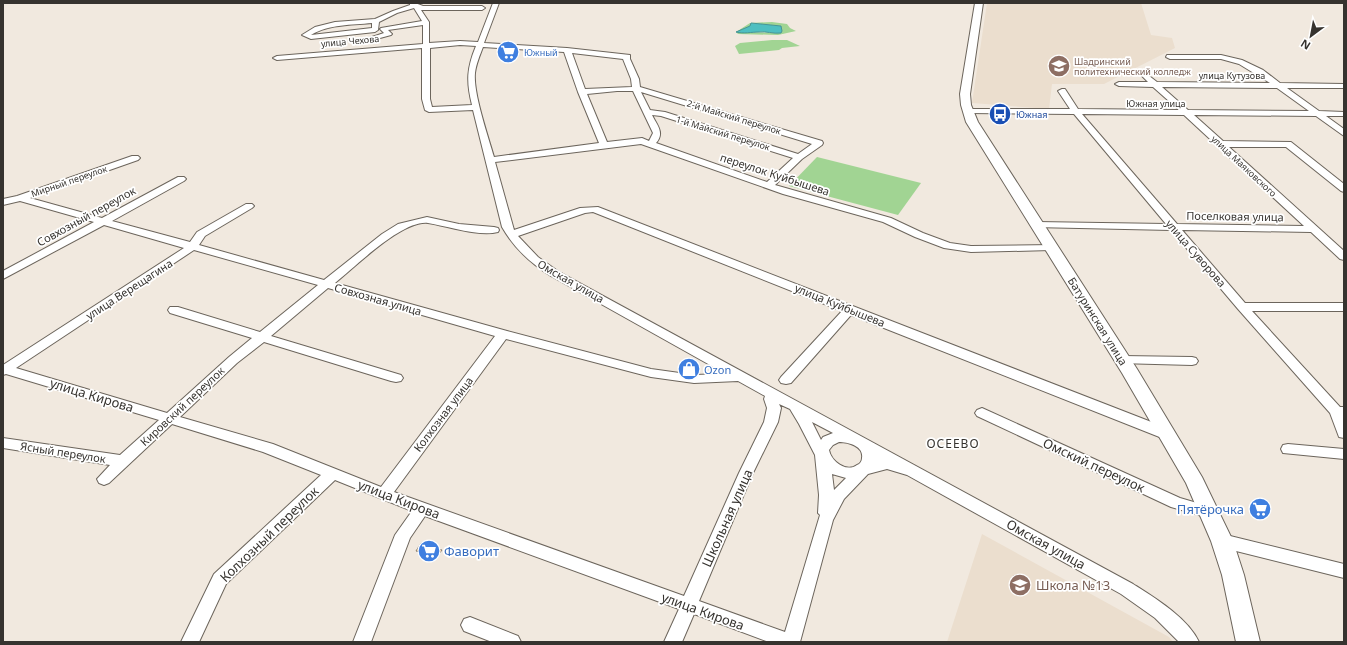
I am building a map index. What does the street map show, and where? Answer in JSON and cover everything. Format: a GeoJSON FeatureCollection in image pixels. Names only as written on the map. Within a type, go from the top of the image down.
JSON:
{"type":"FeatureCollection","features":[{"type":"Feature","properties":{"kind":"main road","name":"Батуринская улица"},"geometry":{"type":"LineString","coordinates":[[979,3],[965,94],[968,111],[977,132],[1122,360],[1195,482],[1222,541],[1233,575],[1248,642]]}},
{"type":"Feature","properties":{"kind":"street","name":"Омская улица"},"geometry":{"type":"LineString","coordinates":[[496,3],[473,63],[471,75],[477,107],[507,227],[511,235],[522,249],[542,266],[1127,589],[1152,605],[1174,624],[1190,642]]}},
{"type":"Feature","properties":{"kind":"street"},"geometry":{"type":"LineString","coordinates":[[376,21],[375,30],[311,38],[305,35],[316,28],[335,24],[376,21],[413,5],[422,8],[480,5],[490,16]]}},
{"type":"Feature","properties":{"kind":"street"},"geometry":{"type":"LineString","coordinates":[[413,5],[426,22],[426,99],[429,110],[477,107]]}},
{"type":"Feature","properties":{"kind":"street"},"geometry":{"type":"LineString","coordinates":[[369,39],[389,34],[383,29],[426,22]]}},
{"type":"Feature","properties":{"kind":"street","name":"улица Чехова"},"geometry":{"type":"LineString","coordinates":[[277,58],[460,43],[567,50],[627,57],[626,59],[636,78],[635,88]]}},
{"type":"Feature","properties":{"kind":"street"},"geometry":{"type":"LineString","coordinates":[[567,50],[582,92],[604,144]]}},
{"type":"Feature","properties":{"kind":"street"},"geometry":{"type":"LineString","coordinates":[[1170,57],[1214,57],[1233,59],[1251,66],[1344,133]]}},
{"type":"Feature","properties":{"kind":"street","name":"улица Маяковского"},"geometry":{"type":"LineString","coordinates":[[1144,74],[1312,229],[1342,253]]}},
{"type":"Feature","properties":{"kind":"street","name":"улица Кутузова"},"geometry":{"type":"LineString","coordinates":[[1119,84],[1344,86]]}},
{"type":"Feature","properties":{"kind":"street"},"geometry":{"type":"LineString","coordinates":[[635,88],[657,133],[656,138],[651,144]]}},
{"type":"Feature","properties":{"kind":"street","name":"2-й Майский переулок"},"geometry":{"type":"LineString","coordinates":[[582,92],[635,88],[661,94],[743,121],[820,143],[799,157],[769,185]]}},
{"type":"Feature","properties":{"kind":"street","name":"улица Суворова"},"geometry":{"type":"LineString","coordinates":[[1062,92],[1076,112],[1242,307],[1340,411]]}},
{"type":"Feature","properties":{"kind":"street","name":"Южная улица"},"geometry":{"type":"LineString","coordinates":[[968,111],[1344,114]]}},
{"type":"Feature","properties":{"kind":"street","name":"1-й Майский переулок"},"geometry":{"type":"LineString","coordinates":[[646,112],[662,114],[799,157]]}},
{"type":"Feature","properties":{"kind":"street","name":"переулок Куйбышева"},"geometry":{"type":"LineString","coordinates":[[490,160],[633,141],[651,144],[667,151],[815,201],[887,220],[919,235],[948,246],[971,248],[1051,247]]}},
{"type":"Feature","properties":{"kind":"street"},"geometry":{"type":"LineString","coordinates":[[1221,144],[1288,144],[1344,189]]}},
{"type":"Feature","properties":{"kind":"street","name":"Мирный переулок"},"geometry":{"type":"LineString","coordinates":[[3,202],[20,198],[135,158]]}},
{"type":"Feature","properties":{"kind":"street","name":"Совхозный переулок"},"geometry":{"type":"LineString","coordinates":[[3,276],[181,179]]}},
{"type":"Feature","properties":{"kind":"street","name":"Совхозная улица"},"geometry":{"type":"LineString","coordinates":[[20,198],[503,334],[664,376],[694,379],[740,376]]}},
{"type":"Feature","properties":{"kind":"street","name":"улица Верещагина"},"geometry":{"type":"LineString","coordinates":[[4,370],[192,247],[201,234],[249,206]]}},
{"type":"Feature","properties":{"kind":"street","name":"улица Куйбышева"},"geometry":{"type":"LineString","coordinates":[[511,235],[584,210],[594,209],[1167,434]]}},
{"type":"Feature","properties":{"kind":"street","name":"Кировский переулок"},"geometry":{"type":"LineString","coordinates":[[104,479],[233,360],[386,236],[410,223],[427,220],[459,227],[494,230]]}},
{"type":"Feature","properties":{"kind":"street","name":"Поселковая улица"},"geometry":{"type":"LineString","coordinates":[[1037,226],[1174,226],[1312,229]]}},
{"type":"Feature","properties":{"kind":"street"},"geometry":{"type":"LineString","coordinates":[[1242,307],[1344,307]]}},
{"type":"Feature","properties":{"kind":"street"},"geometry":{"type":"LineString","coordinates":[[786,380],[850,309]]}},
{"type":"Feature","properties":{"kind":"street"},"geometry":{"type":"LineString","coordinates":[[174,310],[396,378]]}},
{"type":"Feature","properties":{"kind":"street","name":"Колхозная улица"},"geometry":{"type":"LineString","coordinates":[[384,494],[503,334]]}},
{"type":"Feature","properties":{"kind":"street"},"geometry":{"type":"LineString","coordinates":[[1122,360],[1192,362]]}},
{"type":"Feature","properties":{"kind":"street","name":"улица Кирова"},"geometry":{"type":"LineString","coordinates":[[4,370],[268,448],[422,509],[791,642]]}},
{"type":"Feature","properties":{"kind":"street","name":"Школьная улица"},"geometry":{"type":"LineString","coordinates":[[673,642],[746,473],[771,422],[774,408],[771,399],[772,394]]}},
{"type":"Feature","properties":{"kind":"street","name":"Омская улица"},"geometry":{"type":"LineString","coordinates":[[794,406],[805,422],[822,455]]}},
{"type":"Feature","properties":{"kind":"street"},"geometry":{"type":"LineString","coordinates":[[1340,411],[1344,433]]}},
{"type":"Feature","properties":{"kind":"street","name":"Омский переулок"},"geometry":{"type":"LineString","coordinates":[[982,413],[1176,503],[1209,512]]}},
{"type":"Feature","properties":{"kind":"street"},"geometry":{"type":"LineString","coordinates":[[791,642],[825,520],[827,495],[822,455],[823,446],[831,439],[842,437],[858,440],[865,447],[870,456],[869,463],[838,495],[825,520]]}},
{"type":"Feature","properties":{"kind":"street","name":"Ясный переулок"},"geometry":{"type":"LineString","coordinates":[[3,443],[122,461]]}},
{"type":"Feature","properties":{"kind":"street"},"geometry":{"type":"LineString","coordinates":[[1288,449],[1344,454]]}},
{"type":"Feature","properties":{"kind":"street"},"geometry":{"type":"LineString","coordinates":[[822,455],[828,464],[838,471],[851,472],[863,469]]}},
{"type":"Feature","properties":{"kind":"street","name":"Омская улица"},"geometry":{"type":"LineString","coordinates":[[863,469],[888,464],[913,471]]}},
{"type":"Feature","properties":{"kind":"street","name":"Колхозный переулок"},"geometry":{"type":"LineString","coordinates":[[190,642],[220,579],[332,474]]}},
{"type":"Feature","properties":{"kind":"street"},"geometry":{"type":"LineString","coordinates":[[362,642],[403,535],[422,509]]}},
{"type":"Feature","properties":{"kind":"street"},"geometry":{"type":"LineString","coordinates":[[1222,541],[1344,571]]}},
{"type":"Feature","properties":{"kind":"street"},"geometry":{"type":"LineString","coordinates":[[470,625],[512,642]]}},
{"type":"Feature","properties":{"kind":"shaded area","name":"Шадринский политехнический колледж"},"geometry":{"type":"Polygon","coordinates":[[[987,3],[1141,3],[1151,35],[1172,38],[1175,48],[1104,84],[1052,84],[1049,109],[972,103],[987,3]]]}},
{"type":"Feature","properties":{"kind":"shaded area","name":"Школа №13"},"geometry":{"type":"Polygon","coordinates":[[[982,534],[1169,637],[1173,642],[947,642],[982,534]]]}},
{"type":"Feature","properties":{"kind":"green space"},"geometry":{"type":"Polygon","coordinates":[[[772,22],[787,24],[790,28],[796,31],[778,35],[738,34],[736,32],[750,23],[772,22]],[[751,23],[751,26],[737,32],[781,33],[781,26],[751,23]]]}},
{"type":"Feature","properties":{"kind":"green space"},"geometry":{"type":"Polygon","coordinates":[[[787,40],[800,46],[782,48],[779,50],[739,54],[735,46],[740,43],[787,40]]]}},
{"type":"Feature","properties":{"kind":"green space"},"geometry":{"type":"Polygon","coordinates":[[[817,157],[921,183],[898,215],[789,186],[817,157]]]}},
{"type":"Feature","properties":{"kind":"water"},"geometry":{"type":"Polygon","coordinates":[[[751,23],[781,26],[782,31],[781,33],[736,32],[750,26],[751,23]]]}},
{"type":"Feature","properties":{"kind":"building","name":"Фаворит"},"geometry":{"type":"Polygon","coordinates":[[[421,543],[442,550],[436,558],[416,551],[421,543]]]}},
{"type":"Feature","properties":{"kind":"place","name":"Южный"},"geometry":{"type":"Point","coordinates":[508,52]}},
{"type":"Feature","properties":{"kind":"place","name":"Шадринский политехнический колледж"},"geometry":{"type":"Point","coordinates":[1059,66]}},
{"type":"Feature","properties":{"kind":"place","name":"Южная"},"geometry":{"type":"Point","coordinates":[1000,114]}},
{"type":"Feature","properties":{"kind":"place","name":"Ozon"},"geometry":{"type":"Point","coordinates":[689,369]}},
{"type":"Feature","properties":{"kind":"place","name":"Пятёрочка"},"geometry":{"type":"Point","coordinates":[1260,509]}},
{"type":"Feature","properties":{"kind":"place","name":"Фаворит"},"geometry":{"type":"Point","coordinates":[429,551]}},
{"type":"Feature","properties":{"kind":"place","name":"Школа №13"},"geometry":{"type":"Point","coordinates":[1020,585]}},
{"type":"Feature","properties":{"kind":"district","name":"ОСЕЕВО"},"geometry":{"type":"Point","coordinates":[953,443]}}]}
